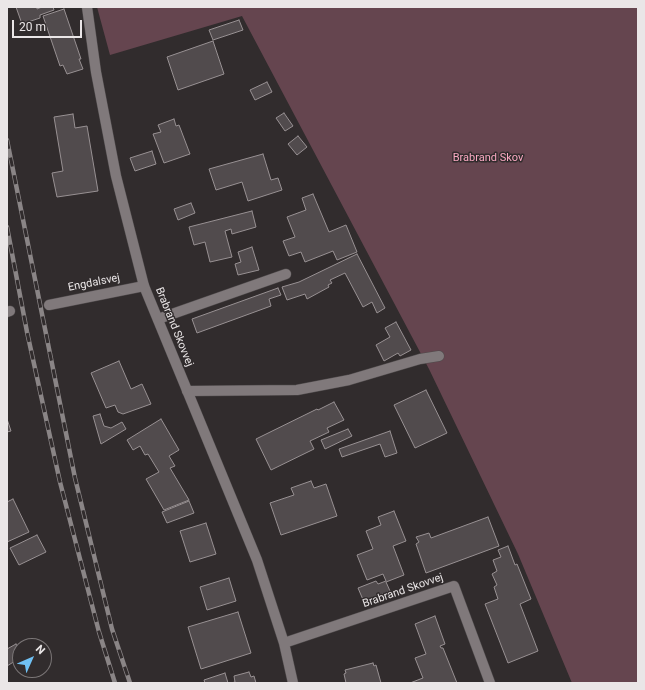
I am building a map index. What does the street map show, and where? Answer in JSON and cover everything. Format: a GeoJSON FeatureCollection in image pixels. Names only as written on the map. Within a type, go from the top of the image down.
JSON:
{"type":"FeatureCollection","features":[{"type":"Feature","properties":{"kind":"street","name":"Brabrand Skovvej"},"geometry":{"type":"LineString","coordinates":[[87,7],[96,72],[116,176],[144,286],[257,560],[284,643],[293,683]]}},
{"type":"Feature","properties":{"kind":"street"},"geometry":{"type":"LineString","coordinates":[[158,319],[286,274]]}},
{"type":"Feature","properties":{"kind":"street","name":"Engdalsvej"},"geometry":{"type":"LineString","coordinates":[[49,305],[144,286]]}},
{"type":"Feature","properties":{"kind":"street"},"geometry":{"type":"LineString","coordinates":[[187,391],[297,390],[349,380],[420,359],[439,356]]}},
{"type":"Feature","properties":{"kind":"street","name":"Brabrand Skovvej"},"geometry":{"type":"LineString","coordinates":[[284,643],[454,586],[490,683]]}},
{"type":"Feature","properties":{"kind":"green space","name":"Brabrand Skov"},"geometry":{"type":"Polygon","coordinates":[[[97,7],[638,7],[638,683],[572,683],[518,554],[429,369],[242,16],[110,55],[97,7]]]}},
{"type":"Feature","properties":{"kind":"building"},"geometry":{"type":"Polygon","coordinates":[[[16,7],[37,7],[37,9],[42,7],[53,7],[54,10],[40,15],[40,18],[22,24],[16,7]]]}},
{"type":"Feature","properties":{"kind":"building"},"geometry":{"type":"Polygon","coordinates":[[[64,9],[83,69],[67,74],[63,65],[60,66],[43,16],[64,9]]]}},
{"type":"Feature","properties":{"kind":"building"},"geometry":{"type":"Polygon","coordinates":[[[239,20],[243,30],[213,40],[209,30],[239,20]]]}},
{"type":"Feature","properties":{"kind":"building"},"geometry":{"type":"Polygon","coordinates":[[[213,41],[224,74],[178,90],[167,57],[213,41]]]}},
{"type":"Feature","properties":{"kind":"building"},"geometry":{"type":"Polygon","coordinates":[[[267,82],[272,92],[255,100],[250,90],[267,82]]]}},
{"type":"Feature","properties":{"kind":"building"},"geometry":{"type":"Polygon","coordinates":[[[284,113],[293,126],[285,131],[276,118],[284,113]]]}},
{"type":"Feature","properties":{"kind":"building"},"geometry":{"type":"Polygon","coordinates":[[[73,114],[75,128],[87,126],[98,191],[57,197],[52,173],[63,171],[54,117],[73,114]]]}},
{"type":"Feature","properties":{"kind":"building"},"geometry":{"type":"Polygon","coordinates":[[[174,119],[176,126],[179,125],[190,154],[164,163],[153,134],[161,132],[158,125],[174,119]]]}},
{"type":"Feature","properties":{"kind":"building"},"geometry":{"type":"Polygon","coordinates":[[[298,136],[307,147],[297,155],[288,144],[298,136]]]}},
{"type":"Feature","properties":{"kind":"building"},"geometry":{"type":"Polygon","coordinates":[[[152,151],[156,164],[135,171],[130,158],[152,151]]]}},
{"type":"Feature","properties":{"kind":"building"},"geometry":{"type":"Polygon","coordinates":[[[263,154],[271,180],[278,178],[282,190],[248,201],[242,182],[216,190],[209,169],[263,154]]]}},
{"type":"Feature","properties":{"kind":"building"},"geometry":{"type":"Polygon","coordinates":[[[313,194],[329,232],[346,225],[357,252],[337,260],[333,251],[305,262],[301,252],[289,256],[283,241],[295,237],[287,217],[306,210],[302,198],[313,194]]]}},
{"type":"Feature","properties":{"kind":"building"},"geometry":{"type":"Polygon","coordinates":[[[191,203],[195,213],[178,220],[174,209],[191,203]]]}},
{"type":"Feature","properties":{"kind":"building"},"geometry":{"type":"Polygon","coordinates":[[[252,211],[256,227],[232,234],[231,229],[225,231],[232,257],[210,262],[205,242],[194,245],[189,227],[252,211]]]}},
{"type":"Feature","properties":{"kind":"building"},"geometry":{"type":"Polygon","coordinates":[[[252,247],[259,270],[238,275],[235,264],[241,262],[238,252],[252,247]]]}},
{"type":"Feature","properties":{"kind":"building"},"geometry":{"type":"Polygon","coordinates":[[[357,254],[385,308],[377,313],[372,302],[363,307],[345,273],[330,280],[332,283],[328,285],[329,287],[307,299],[305,294],[287,300],[282,287],[299,282],[357,254]]]}},
{"type":"Feature","properties":{"kind":"building"},"geometry":{"type":"Polygon","coordinates":[[[278,288],[281,295],[269,299],[271,306],[197,333],[192,319],[278,288]]]}},
{"type":"Feature","properties":{"kind":"building"},"geometry":{"type":"Polygon","coordinates":[[[396,322],[411,350],[400,356],[398,353],[384,361],[376,345],[390,337],[385,328],[396,322]]]}},
{"type":"Feature","properties":{"kind":"building"},"geometry":{"type":"Polygon","coordinates":[[[119,361],[131,389],[142,384],[151,404],[123,414],[118,412],[115,405],[106,408],[91,373],[119,361]]]}},
{"type":"Feature","properties":{"kind":"building"},"geometry":{"type":"Polygon","coordinates":[[[426,390],[447,433],[415,448],[394,405],[426,390]]]}},
{"type":"Feature","properties":{"kind":"building"},"geometry":{"type":"Polygon","coordinates":[[[334,402],[344,420],[327,428],[329,432],[310,441],[314,449],[271,470],[256,439],[334,402]]]}},
{"type":"Feature","properties":{"kind":"building"},"geometry":{"type":"Polygon","coordinates":[[[100,414],[104,426],[111,428],[122,422],[126,429],[101,444],[93,416],[100,414]]]}},
{"type":"Feature","properties":{"kind":"building"},"geometry":{"type":"Polygon","coordinates":[[[7,419],[11,431],[7,432],[7,419]]]}},
{"type":"Feature","properties":{"kind":"building"},"geometry":{"type":"Polygon","coordinates":[[[161,419],[179,450],[169,456],[175,466],[170,468],[189,500],[164,510],[146,479],[159,472],[148,454],[145,455],[140,446],[133,450],[127,440],[161,419]]]}},
{"type":"Feature","properties":{"kind":"building"},"geometry":{"type":"Polygon","coordinates":[[[348,429],[352,436],[325,449],[321,440],[348,429]]]}},
{"type":"Feature","properties":{"kind":"building"},"geometry":{"type":"Polygon","coordinates":[[[390,431],[397,453],[385,457],[380,444],[342,457],[339,449],[390,431]]]}},
{"type":"Feature","properties":{"kind":"building"},"geometry":{"type":"Polygon","coordinates":[[[311,481],[314,488],[326,484],[337,516],[281,535],[270,503],[294,495],[291,488],[311,481]]]}},
{"type":"Feature","properties":{"kind":"building"},"geometry":{"type":"Polygon","coordinates":[[[13,499],[29,532],[7,542],[7,502],[13,499]]]}},
{"type":"Feature","properties":{"kind":"building"},"geometry":{"type":"Polygon","coordinates":[[[189,501],[194,513],[167,523],[162,512],[189,501]]]}},
{"type":"Feature","properties":{"kind":"building"},"geometry":{"type":"Polygon","coordinates":[[[394,511],[406,541],[393,546],[404,575],[386,582],[390,591],[364,602],[358,588],[376,581],[378,584],[386,581],[383,574],[367,580],[357,555],[373,549],[366,531],[381,525],[378,517],[394,511]]]}},
{"type":"Feature","properties":{"kind":"building"},"geometry":{"type":"Polygon","coordinates":[[[488,517],[499,546],[426,573],[416,544],[419,542],[416,537],[429,533],[431,538],[488,517]]]}},
{"type":"Feature","properties":{"kind":"building"},"geometry":{"type":"Polygon","coordinates":[[[206,523],[216,554],[190,562],[180,531],[206,523]]]}},
{"type":"Feature","properties":{"kind":"building"},"geometry":{"type":"Polygon","coordinates":[[[37,535],[46,552],[19,565],[10,548],[37,535]]]}},
{"type":"Feature","properties":{"kind":"building"},"geometry":{"type":"Polygon","coordinates":[[[508,546],[531,599],[520,604],[538,651],[508,663],[485,604],[498,599],[494,587],[497,585],[492,574],[497,571],[493,560],[501,557],[498,550],[508,546]]]}},
{"type":"Feature","properties":{"kind":"building"},"geometry":{"type":"Polygon","coordinates":[[[229,578],[236,601],[207,610],[200,587],[229,578]]]}},
{"type":"Feature","properties":{"kind":"building"},"geometry":{"type":"Polygon","coordinates":[[[238,612],[251,653],[201,669],[188,627],[238,612]]]}},
{"type":"Feature","properties":{"kind":"building"},"geometry":{"type":"Polygon","coordinates":[[[435,616],[445,644],[440,646],[443,648],[457,683],[410,683],[423,678],[415,658],[426,654],[415,624],[435,616]]]}},
{"type":"Feature","properties":{"kind":"building"},"geometry":{"type":"Polygon","coordinates":[[[12,646],[12,663],[7,666],[7,649],[12,646]]]}},
{"type":"Feature","properties":{"kind":"building"},"geometry":{"type":"Polygon","coordinates":[[[373,663],[374,666],[376,665],[381,683],[346,683],[344,674],[346,673],[345,670],[373,663]]]}},
{"type":"Feature","properties":{"kind":"building"},"geometry":{"type":"Polygon","coordinates":[[[249,672],[251,677],[254,676],[256,683],[231,683],[235,682],[234,676],[249,672]]]}},
{"type":"Feature","properties":{"kind":"building"},"geometry":{"type":"Polygon","coordinates":[[[225,673],[228,683],[205,683],[204,680],[225,673]]]}},
{"type":"Feature","properties":{"kind":"railway"},"geometry":{"type":"LineString","coordinates":[[7,140],[75,478],[112,629],[130,683]]}},
{"type":"Feature","properties":{"kind":"railway"},"geometry":{"type":"LineString","coordinates":[[7,227],[27,332],[60,482],[99,632],[115,683]]}}]}
